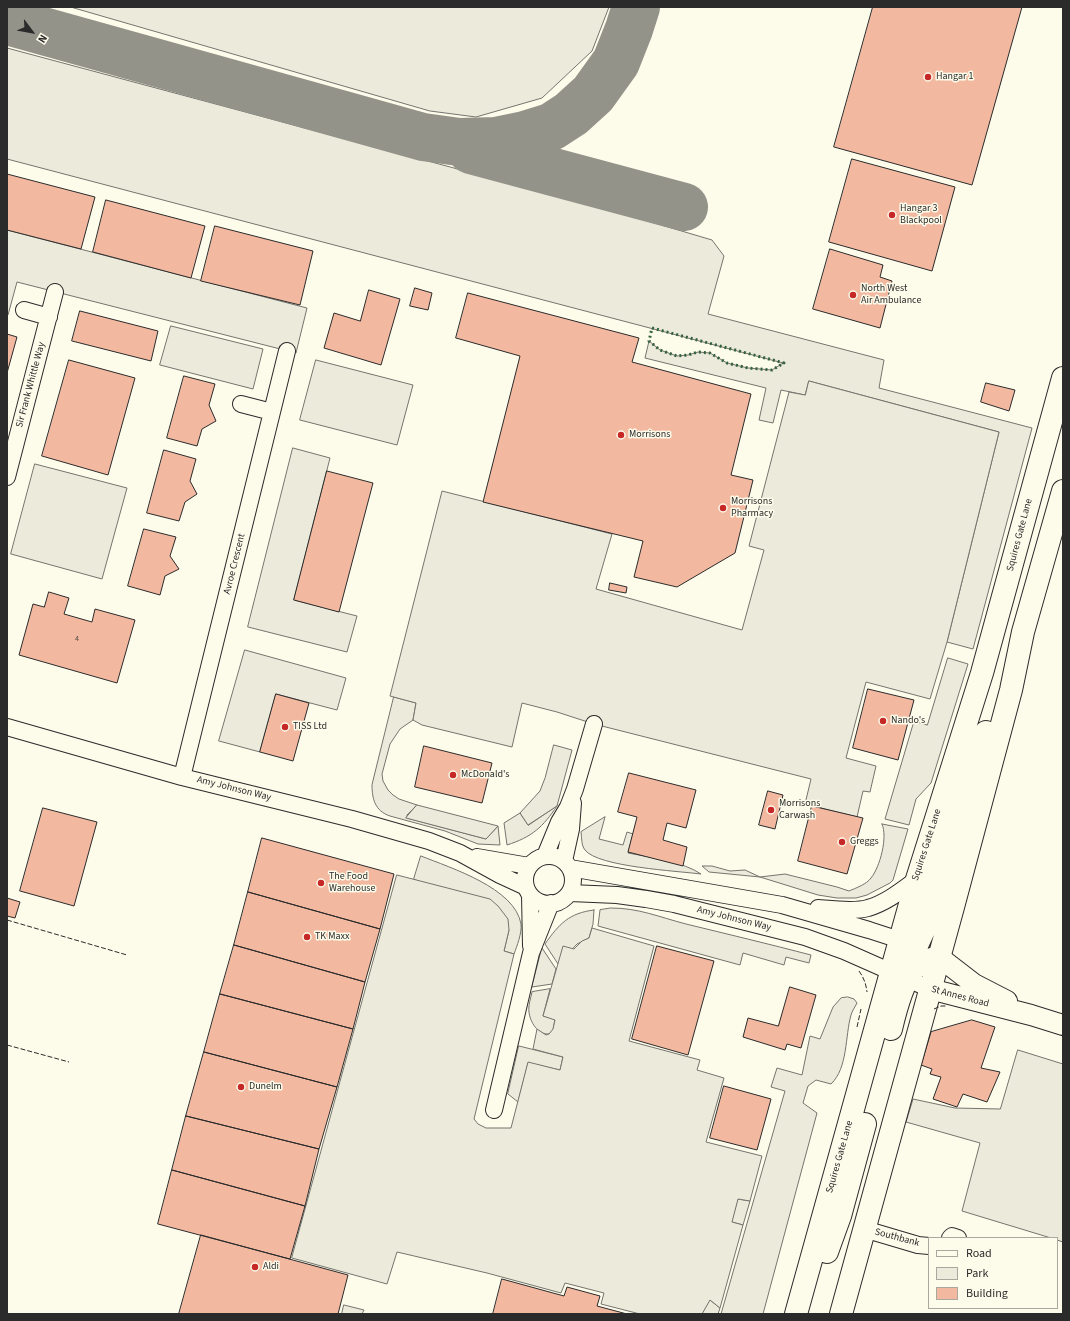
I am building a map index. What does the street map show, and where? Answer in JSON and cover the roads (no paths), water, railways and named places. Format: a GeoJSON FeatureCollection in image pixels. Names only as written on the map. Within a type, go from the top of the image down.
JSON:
{"type":"FeatureCollection","features":[{"type":"Feature","properties":{"kind":"main road","name":"Squires Gate Lane"},"geometry":{"type":"LineString","coordinates":[[796,1314],[899,976],[908,943],[916,879],[982,673],[1063,378]]}},
{"type":"Feature","properties":{"kind":"main road"},"geometry":{"type":"LineString","coordinates":[[908,943],[924,930],[967,786],[1022,632],[1063,491]]}},
{"type":"Feature","properties":{"kind":"main road"},"geometry":{"type":"LineString","coordinates":[[841,1314],[1011,690],[1022,632]]}},
{"type":"Feature","properties":{"kind":"main road"},"geometry":{"type":"LineString","coordinates":[[801,1314],[840,1216],[893,1019],[899,976],[914,970],[920,964],[939,957]]}},
{"type":"Feature","properties":{"kind":"street","name":"Sir Frank Whittle Way"},"geometry":{"type":"LineString","coordinates":[[7,477],[55,292]]}},
{"type":"Feature","properties":{"kind":"street"},"geometry":{"type":"LineString","coordinates":[[24,310],[49,317]]}},
{"type":"Feature","properties":{"kind":"street","name":"Avroe Crescent"},"geometry":{"type":"LineString","coordinates":[[182,777],[287,350]]}},
{"type":"Feature","properties":{"kind":"street"},"geometry":{"type":"LineString","coordinates":[[241,404],[272,412]]}},
{"type":"Feature","properties":{"kind":"street"},"geometry":{"type":"LineString","coordinates":[[545,856],[575,789],[594,724]]}},
{"type":"Feature","properties":{"kind":"street","name":"Amy Johnson Way"},"geometry":{"type":"LineString","coordinates":[[7,727],[182,777],[352,819],[429,841],[460,853],[528,891]]}},
{"type":"Feature","properties":{"kind":"street"},"geometry":{"type":"LineString","coordinates":[[528,891],[543,903],[561,901],[570,893],[573,881],[572,874],[567,864],[575,789]]}},
{"type":"Feature","properties":{"kind":"street","name":"Amy Johnson Way"},"geometry":{"type":"LineString","coordinates":[[460,853],[528,866]]}},
{"type":"Feature","properties":{"kind":"street"},"geometry":{"type":"LineString","coordinates":[[531,953],[528,891],[525,875],[528,866],[535,859],[545,856],[554,857],[567,864]]}},
{"type":"Feature","properties":{"kind":"street","name":"Amy Johnson Way"},"geometry":{"type":"LineString","coordinates":[[567,864],[782,905],[869,930],[908,943],[939,957]]}},
{"type":"Feature","properties":{"kind":"street","name":"Amy Johnson Way"},"geometry":{"type":"LineString","coordinates":[[782,905],[835,910],[867,908],[899,892],[916,879]]}},
{"type":"Feature","properties":{"kind":"street","name":"Amy Johnson Way"},"geometry":{"type":"LineString","coordinates":[[570,893],[617,895],[646,899],[774,929],[805,937],[844,951],[899,976]]}},
{"type":"Feature","properties":{"kind":"street"},"geometry":{"type":"LineString","coordinates":[[494,1110],[531,953],[550,903]]}},
{"type":"Feature","properties":{"kind":"street","name":"St Annes Road"},"geometry":{"type":"LineString","coordinates":[[939,957],[974,984],[1031,1015]]}},
{"type":"Feature","properties":{"kind":"street","name":"St Annes Road"},"geometry":{"type":"LineString","coordinates":[[899,976],[930,990],[1031,1015],[1063,1025]]}},
{"type":"Feature","properties":{"kind":"street","name":"Southbank"},"geometry":{"type":"LineString","coordinates":[[864,1229],[928,1246]]}},
{"type":"Feature","properties":{"kind":"place","name":"Hangar 1"},"geometry":{"type":"Point","coordinates":[928,77]}},
{"type":"Feature","properties":{"kind":"place","name":"Hangar 3 Blackpool"},"geometry":{"type":"Point","coordinates":[892,215]}},
{"type":"Feature","properties":{"kind":"place","name":"North West Air Ambulance"},"geometry":{"type":"Point","coordinates":[853,295]}},
{"type":"Feature","properties":{"kind":"place","name":"Morrisons"},"geometry":{"type":"Point","coordinates":[621,435]}},
{"type":"Feature","properties":{"kind":"place","name":"Morrisons Pharmacy"},"geometry":{"type":"Point","coordinates":[723,508]}},
{"type":"Feature","properties":{"kind":"place","name":"Nando's"},"geometry":{"type":"Point","coordinates":[883,721]}},
{"type":"Feature","properties":{"kind":"place","name":"TISS Ltd"},"geometry":{"type":"Point","coordinates":[285,727]}},
{"type":"Feature","properties":{"kind":"place","name":"McDonald's"},"geometry":{"type":"Point","coordinates":[453,775]}},
{"type":"Feature","properties":{"kind":"place","name":"Morrisons Carwash"},"geometry":{"type":"Point","coordinates":[771,810]}},
{"type":"Feature","properties":{"kind":"place","name":"Greggs"},"geometry":{"type":"Point","coordinates":[842,842]}},
{"type":"Feature","properties":{"kind":"place","name":"The Food Warehouse"},"geometry":{"type":"Point","coordinates":[321,883]}},
{"type":"Feature","properties":{"kind":"place","name":"TK Maxx"},"geometry":{"type":"Point","coordinates":[307,937]}},
{"type":"Feature","properties":{"kind":"place","name":"Dunelm"},"geometry":{"type":"Point","coordinates":[241,1087]}},
{"type":"Feature","properties":{"kind":"place","name":"Aldi"},"geometry":{"type":"Point","coordinates":[255,1267]}}]}
